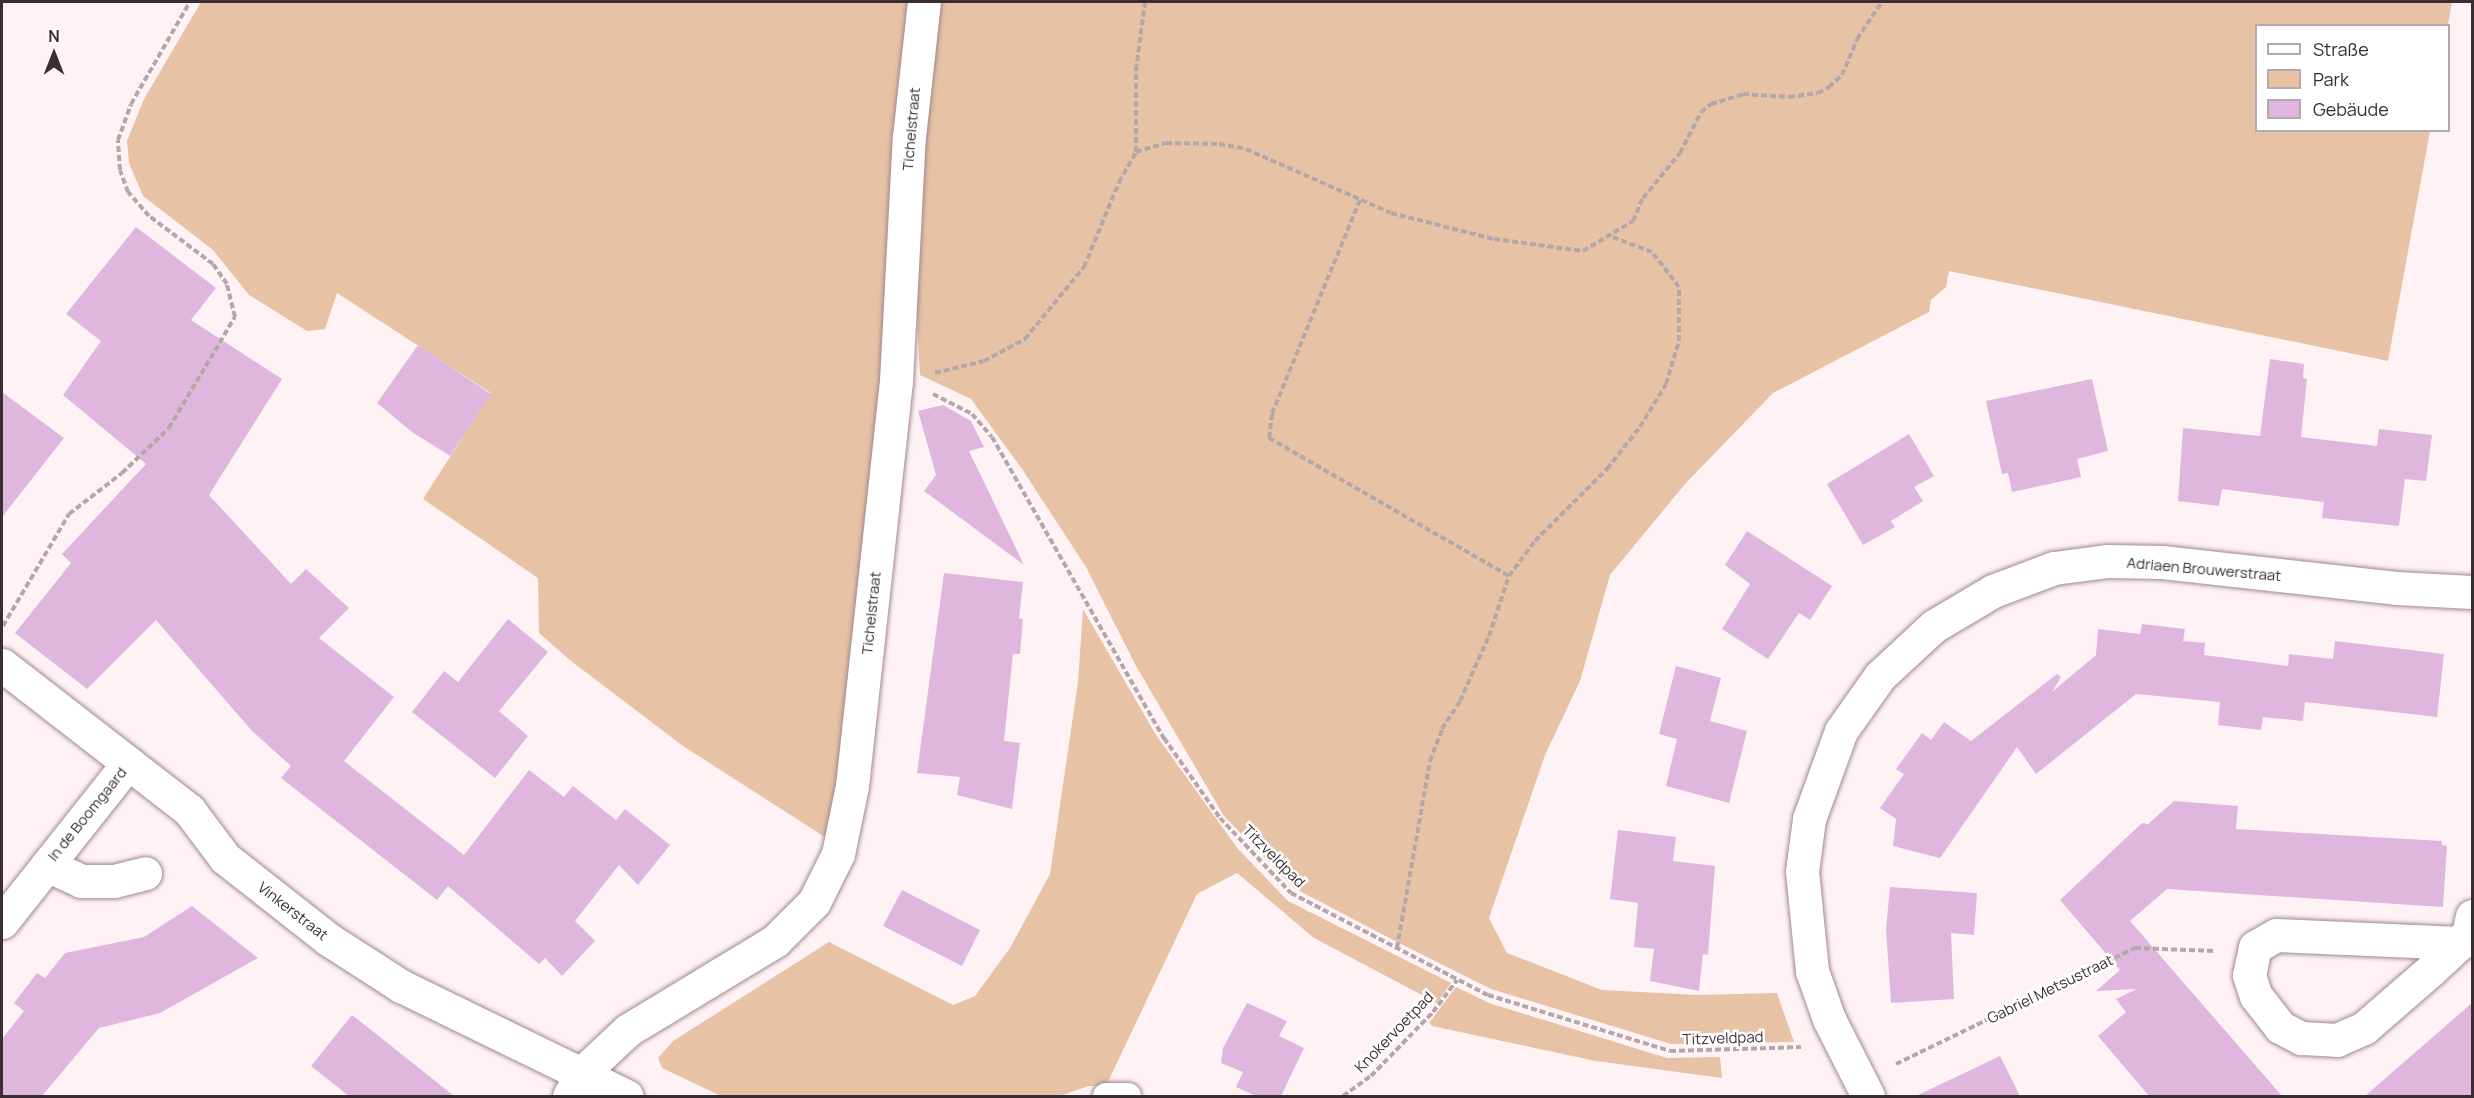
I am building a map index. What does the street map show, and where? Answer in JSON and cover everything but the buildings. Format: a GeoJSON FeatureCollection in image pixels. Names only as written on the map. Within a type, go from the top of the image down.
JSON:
{"type":"FeatureCollection","features":[{"type":"Feature","properties":{"kind":"street","name":"Tichelstraat"},"geometry":{"type":"LineString","coordinates":[[575,1085],[628,1030],[775,941],[814,902],[838,854],[852,786],[896,381],[909,137],[924,2]]}},
{"type":"Feature","properties":{"kind":"street","name":"Adriaen Brouwerstraat"},"geometry":{"type":"LineString","coordinates":[[1864,1089],[1843,1046],[1812,971],[1803,914],[1802,871],[1809,819],[1841,731],[1880,676],[1934,626],[1993,591],[2054,568],[2107,561],[2162,562],[2396,588],[2472,592]]}},
{"type":"Feature","properties":{"kind":"street","name":"Vinkerstraat"},"geometry":{"type":"LineString","coordinates":[[2,665],[189,810],[225,858],[328,939],[401,986],[575,1085],[627,1096]]}},
{"type":"Feature","properties":{"kind":"street","name":"In de Boomgaard"},"geometry":{"type":"LineString","coordinates":[[2,922],[128,763]]}},
{"type":"Feature","properties":{"kind":"street","name":"In de Boomgaard"},"geometry":{"type":"LineString","coordinates":[[47,865],[81,881],[114,881],[145,873]]}},
{"type":"Feature","properties":{"kind":"street"},"geometry":{"type":"LineString","coordinates":[[2466,930],[2364,1028],[2337,1040],[2301,1038],[2280,1027],[2256,996],[2249,975],[2251,954],[2260,942],[2276,935],[2466,930]]}},
{"type":"Feature","properties":{"kind":"lane"},"geometry":{"type":"LineString","coordinates":[[1106,1096],[1128,1096]]}},
{"type":"Feature","properties":{"kind":"path"},"geometry":{"type":"LineString","coordinates":[[2,629],[69,514],[90,494],[122,473],[169,428],[235,316],[227,284],[213,264],[149,216],[128,192],[120,170],[118,140],[131,104],[190,2]]}},
{"type":"Feature","properties":{"kind":"path"},"geometry":{"type":"LineString","coordinates":[[896,381],[984,361],[1024,339],[1084,267],[1119,182],[1136,152],[1136,70],[1145,2]]}},
{"type":"Feature","properties":{"kind":"path"},"geometry":{"type":"LineString","coordinates":[[1136,152],[1166,143],[1219,144],[1246,149],[1391,213],[1494,239],[1583,251],[1606,235],[1633,221],[1643,198],[1680,153],[1701,112],[1711,104],[1743,94],[1789,97],[1823,90],[1842,75],[1857,39],[1882,2]]}},
{"type":"Feature","properties":{"kind":"path"},"geometry":{"type":"LineString","coordinates":[[1360,200],[1272,414],[1269,438],[1509,576]]}},
{"type":"Feature","properties":{"kind":"path"},"geometry":{"type":"LineString","coordinates":[[1397,948],[1430,761],[1442,729],[1460,701],[1489,636],[1509,576],[1535,541],[1607,469],[1640,427],[1666,384],[1679,341],[1679,287],[1666,267],[1652,252],[1606,235]]}},
{"type":"Feature","properties":{"kind":"path","name":"Titzveldpad"},"geometry":{"type":"LineString","coordinates":[[896,381],[924,389],[972,414],[993,437],[1164,738],[1220,818],[1291,894],[1488,995],[1670,1051],[1843,1046]]}},
{"type":"Feature","properties":{"kind":"path","name":"Gabriel Metsustraat"},"geometry":{"type":"LineString","coordinates":[[1864,1089],[2135,948],[2251,954]]}},
{"type":"Feature","properties":{"kind":"path","name":"Knokervoetpad"},"geometry":{"type":"LineString","coordinates":[[1343,1096],[1379,1068],[1433,1012],[1457,980]]}},
{"type":"Feature","properties":{"kind":"green space"},"geometry":{"type":"Polygon","coordinates":[[[201,2],[911,2],[873,469],[838,785],[825,837],[683,746],[571,661],[539,633],[538,578],[423,499],[491,393],[337,293],[325,329],[307,331],[249,295],[213,250],[143,196],[129,163],[127,141],[144,99],[201,2]]]}},
{"type":"Feature","properties":{"kind":"green space"},"geometry":{"type":"Polygon","coordinates":[[[935,2],[2452,2],[2448,24],[2255,24],[2255,132],[2430,132],[2388,361],[1949,271],[1946,287],[1931,300],[1929,312],[1773,393],[1685,484],[1610,575],[1580,681],[1545,755],[1489,918],[1507,953],[1602,990],[1698,995],[1777,993],[1794,1042],[1671,1044],[1491,989],[1294,888],[1224,816],[1136,666],[1086,567],[1022,469],[971,399],[920,375],[913,238],[935,2]]]}},
{"type":"Feature","properties":{"kind":"green space"},"geometry":{"type":"Polygon","coordinates":[[[1083,609],[1156,735],[1238,849],[1288,901],[1451,983],[1437,1003],[1314,938],[1237,873],[1197,894],[1106,1086],[1089,1086],[1060,1096],[721,1096],[662,1068],[658,1058],[673,1041],[829,942],[953,1005],[975,996],[1010,948],[1050,874],[1078,682],[1083,609]]]}},
{"type":"Feature","properties":{"kind":"green space"},"geometry":{"type":"Polygon","coordinates":[[[1456,987],[1489,1003],[1667,1058],[1720,1057],[1722,1078],[1596,1061],[1432,1026],[1429,1023],[1456,987]]]}}]}
